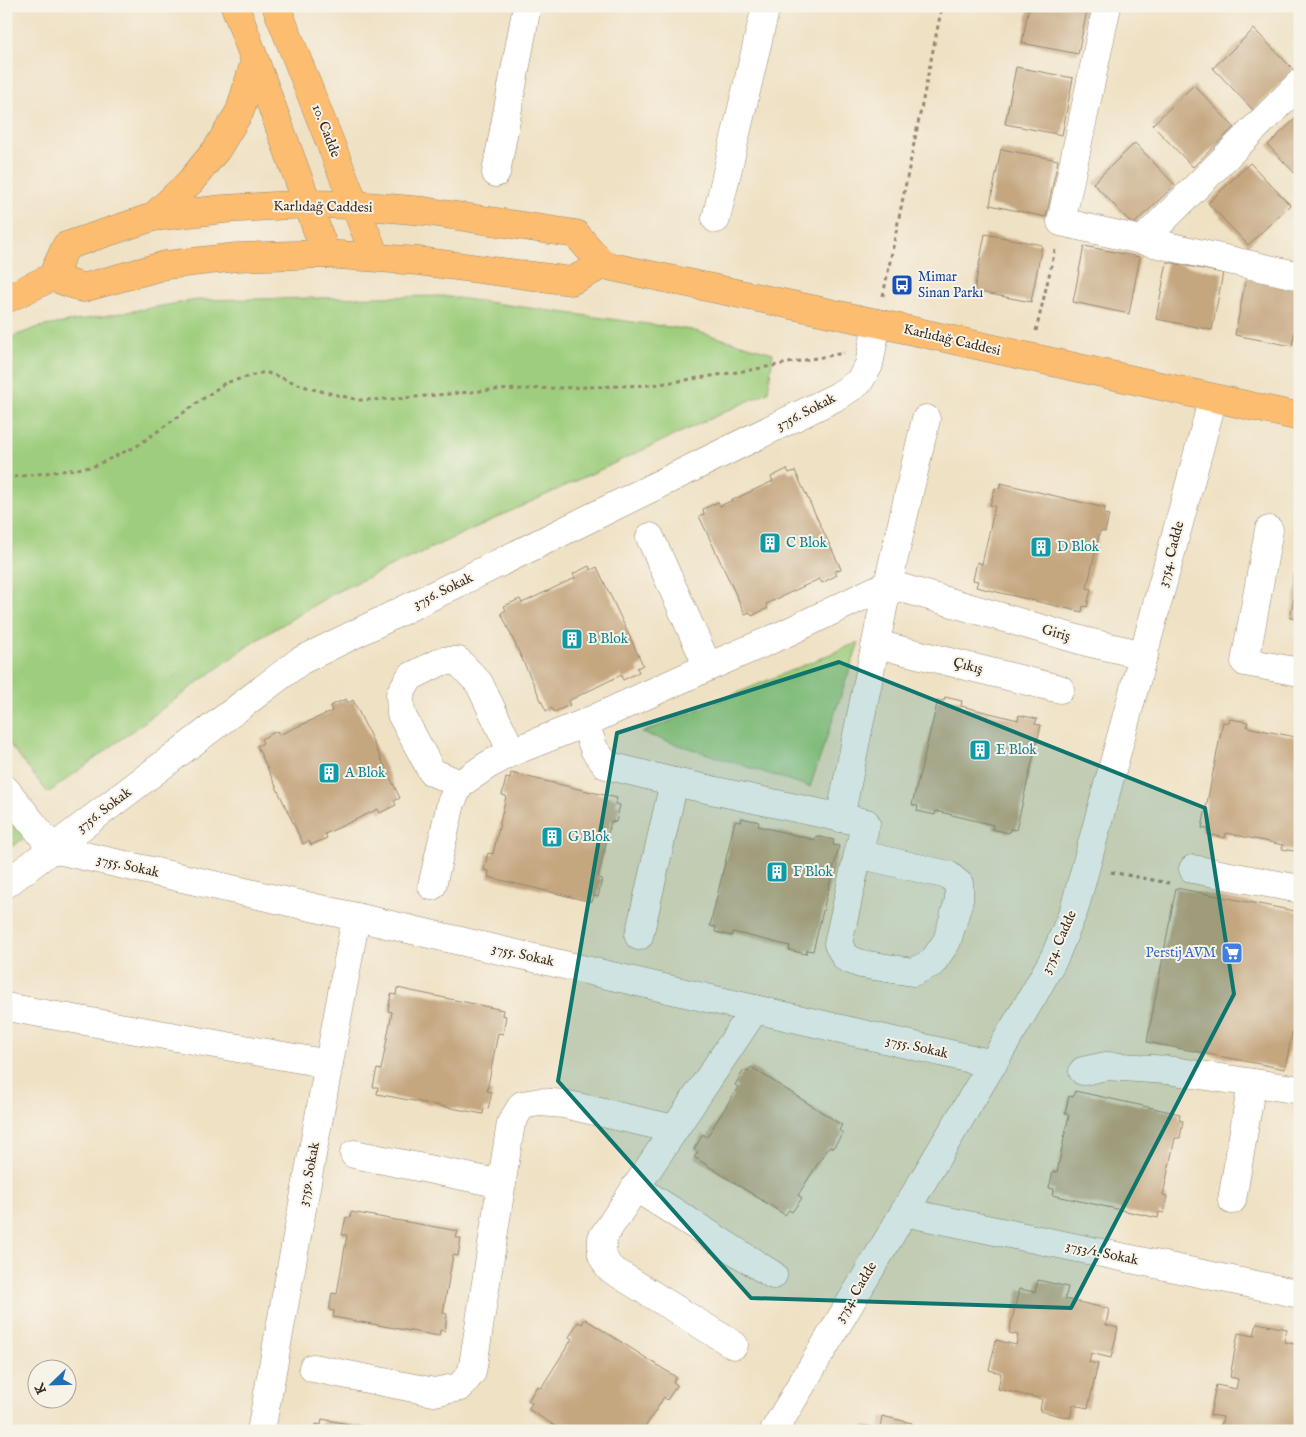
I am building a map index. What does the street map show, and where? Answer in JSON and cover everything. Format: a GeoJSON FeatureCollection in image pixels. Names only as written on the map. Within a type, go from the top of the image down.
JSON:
{"type":"FeatureCollection","features":[{"type":"Feature","properties":{"kind":"main road"},"geometry":{"type":"LineString","coordinates":[[235,6],[326,254]]}},
{"type":"Feature","properties":{"kind":"main road","name":"10. Cadde"},"geometry":{"type":"LineString","coordinates":[[276,6],[375,256]]}},
{"type":"Feature","properties":{"kind":"main road"},"geometry":{"type":"LineString","coordinates":[[153,217],[190,182],[217,149],[240,111],[255,61]]}},
{"type":"Feature","properties":{"kind":"main road","name":"Karlıdağ Caddesi"},"geometry":{"type":"LineString","coordinates":[[52,276],[66,246],[153,217],[224,209],[308,204],[424,212],[576,234],[604,266],[874,335],[1030,358],[1300,417]]}},
{"type":"Feature","properties":{"kind":"main road"},"geometry":{"type":"LineString","coordinates":[[6,299],[52,276],[83,288],[166,265],[237,257],[326,254],[375,256],[571,281],[604,266]]}},
{"type":"Feature","properties":{"kind":"street"},"geometry":{"type":"LineString","coordinates":[[496,173],[527,6]]}},
{"type":"Feature","properties":{"kind":"street"},"geometry":{"type":"LineString","coordinates":[[716,220],[766,6]]}},
{"type":"Feature","properties":{"kind":"street"},"geometry":{"type":"LineString","coordinates":[[1107,6],[1061,222],[1300,276]]}},
{"type":"Feature","properties":{"kind":"street"},"geometry":{"type":"LineString","coordinates":[[1143,240],[1300,83]]}},
{"type":"Feature","properties":{"kind":"street","name":"3756. Sokak"},"geometry":{"type":"LineString","coordinates":[[6,884],[300,661],[838,396],[859,382],[868,365],[874,335]]}},
{"type":"Feature","properties":{"kind":"street","name":"3754. Cadde"},"geometry":{"type":"LineString","coordinates":[[774,1431],[993,1064],[1055,956],[1074,910],[1213,398]]}},
{"type":"Feature","properties":{"kind":"street"},"geometry":{"type":"LineString","coordinates":[[840,818],[888,584],[926,419]]}},
{"type":"Feature","properties":{"kind":"street"},"geometry":{"type":"LineString","coordinates":[[1269,530],[1245,662],[1300,672]]}},
{"type":"Feature","properties":{"kind":"street"},"geometry":{"type":"LineString","coordinates":[[650,538],[708,667]]}},
{"type":"Feature","properties":{"kind":"street"},"geometry":{"type":"LineString","coordinates":[[432,886],[451,804],[460,784],[488,765],[512,752],[584,723],[782,635],[888,584]]}},
{"type":"Feature","properties":{"kind":"street","name":"Giriş"},"geometry":{"type":"LineString","coordinates":[[888,584],[1087,642],[1144,655]]}},
{"type":"Feature","properties":{"kind":"street","name":"Çıkış"},"geometry":{"type":"LineString","coordinates":[[876,644],[1060,690]]}},
{"type":"Feature","properties":{"kind":"street"},"geometry":{"type":"LineString","coordinates":[[460,784],[432,772],[401,714],[400,694],[410,677],[442,661],[458,661],[479,683],[512,752]]}},
{"type":"Feature","properties":{"kind":"street"},"geometry":{"type":"LineString","coordinates":[[584,723],[594,749],[606,765],[674,782],[866,823],[858,854],[838,944],[846,958],[861,964],[913,972],[932,962],[947,941],[959,900],[959,884],[948,875],[858,854]]}},
{"type":"Feature","properties":{"kind":"street"},"geometry":{"type":"LineString","coordinates":[[639,936],[674,782]]}},
{"type":"Feature","properties":{"kind":"street"},"geometry":{"type":"LineString","coordinates":[[6,790],[53,849]]}},
{"type":"Feature","properties":{"kind":"street","name":"3755. Sokak"},"geometry":{"type":"LineString","coordinates":[[53,849],[993,1064]]}},
{"type":"Feature","properties":{"kind":"street"},"geometry":{"type":"LineString","coordinates":[[1192,869],[1300,889]]}},
{"type":"Feature","properties":{"kind":"street","name":"3759. Sokak"},"geometry":{"type":"LineString","coordinates":[[261,1431],[356,917]]}},
{"type":"Feature","properties":{"kind":"street"},"geometry":{"type":"LineString","coordinates":[[6,1006],[329,1064]]}},
{"type":"Feature","properties":{"kind":"street"},"geometry":{"type":"LineString","coordinates":[[734,1345],[609,1268],[602,1255],[602,1238],[755,1009]]}},
{"type":"Feature","properties":{"kind":"street"},"geometry":{"type":"LineString","coordinates":[[1083,1071],[1106,1066],[1167,1070],[1300,1090]]}},
{"type":"Feature","properties":{"kind":"street"},"geometry":{"type":"LineString","coordinates":[[1232,1200],[1252,1083]]}},
{"type":"Feature","properties":{"kind":"street"},"geometry":{"type":"LineString","coordinates":[[313,1368],[434,1392],[460,1387],[472,1372],[511,1123],[522,1105],[540,1102],[564,1104],[674,1129]]}},
{"type":"Feature","properties":{"kind":"street"},"geometry":{"type":"LineString","coordinates":[[354,1154],[502,1184]]}},
{"type":"Feature","properties":{"kind":"street"},"geometry":{"type":"LineString","coordinates":[[635,1187],[773,1275]]}},
{"type":"Feature","properties":{"kind":"street","name":"3753/1. Sokak"},"geometry":{"type":"LineString","coordinates":[[904,1212],[1300,1294]]}},
{"type":"Feature","properties":{"kind":"path"},"geometry":{"type":"LineString","coordinates":[[890,264],[942,6]]}},
{"type":"Feature","properties":{"kind":"path"},"geometry":{"type":"LineString","coordinates":[[1030,358],[1061,222]]}},
{"type":"Feature","properties":{"kind":"path"},"geometry":{"type":"LineString","coordinates":[[6,478],[92,467],[136,446],[225,382],[265,372],[312,389],[359,400],[394,399],[491,390],[653,385],[750,370],[874,335]]}},
{"type":"Feature","properties":{"kind":"highlighted area"},"geometry":{"type":"Polygon","coordinates":[[[839,662],[1205,808],[1234,994],[1071,1308],[751,1298],[558,1081],[617,733],[839,662]]]}},
{"type":"Feature","properties":{"kind":"green space"},"geometry":{"type":"Polygon","coordinates":[[[442,296],[691,330],[773,353],[768,392],[334,593],[249,645],[48,793],[6,740],[6,339],[39,327],[197,300],[442,296]]]}},
{"type":"Feature","properties":{"kind":"green space"},"geometry":{"type":"Polygon","coordinates":[[[859,642],[810,787],[642,733],[859,642]]]}},
{"type":"Feature","properties":{"kind":"green space"},"geometry":{"type":"Polygon","coordinates":[[[6,806],[28,835],[6,851],[6,806]]]}},
{"type":"Feature","properties":{"kind":"building"},"geometry":{"type":"Polygon","coordinates":[[[1029,6],[1088,6],[1078,54],[1022,43],[1029,6]]]}},
{"type":"Feature","properties":{"kind":"building"},"geometry":{"type":"Polygon","coordinates":[[[1254,29],[1294,70],[1253,110],[1213,68],[1254,29]]]}},
{"type":"Feature","properties":{"kind":"building"},"geometry":{"type":"Polygon","coordinates":[[[1016,67],[1073,78],[1062,135],[1005,124],[1016,67]]]}},
{"type":"Feature","properties":{"kind":"building"},"geometry":{"type":"Polygon","coordinates":[[[1194,85],[1234,127],[1193,167],[1152,125],[1194,85]]]}},
{"type":"Feature","properties":{"kind":"building"},"geometry":{"type":"Polygon","coordinates":[[[1300,114],[1300,179],[1268,145],[1300,114]]]}},
{"type":"Feature","properties":{"kind":"building"},"geometry":{"type":"Polygon","coordinates":[[[1135,143],[1175,185],[1133,225],[1093,183],[1135,143]]]}},
{"type":"Feature","properties":{"kind":"building"},"geometry":{"type":"Polygon","coordinates":[[[1001,149],[1058,160],[1046,217],[990,205],[1001,149]]]}},
{"type":"Feature","properties":{"kind":"building"},"geometry":{"type":"Polygon","coordinates":[[[1250,163],[1290,205],[1248,245],[1208,203],[1250,163]]]}},
{"type":"Feature","properties":{"kind":"building"},"geometry":{"type":"Polygon","coordinates":[[[985,234],[1042,245],[1031,302],[974,291],[985,234]]]}},
{"type":"Feature","properties":{"kind":"building"},"geometry":{"type":"Polygon","coordinates":[[[1084,246],[1140,257],[1129,314],[1073,302],[1084,246]]]}},
{"type":"Feature","properties":{"kind":"building"},"geometry":{"type":"Polygon","coordinates":[[[1167,262],[1223,273],[1212,330],[1156,319],[1167,262]]]}},
{"type":"Feature","properties":{"kind":"building"},"geometry":{"type":"Polygon","coordinates":[[[1246,278],[1300,289],[1300,305],[1292,346],[1235,335],[1246,278]]]}},
{"type":"Feature","properties":{"kind":"building","name":"C Blok"},"geometry":{"type":"Polygon","coordinates":[[[787,469],[789,473],[795,471],[841,569],[835,571],[837,575],[822,583],[819,579],[766,604],[768,608],[752,616],[750,612],[745,614],[699,516],[704,514],[703,509],[718,502],[720,506],[773,481],[771,477],[787,469]]]}},
{"type":"Feature","properties":{"kind":"building","name":"D Blok"},"geometry":{"type":"Polygon","coordinates":[[[1001,483],[1105,508],[1104,514],[1109,515],[1105,532],[1100,531],[1087,588],[1091,589],[1087,607],[1083,606],[1082,612],[976,587],[978,581],[973,580],[977,562],[982,564],[995,506],[990,505],[995,488],[999,489],[1001,483]]]}},
{"type":"Feature","properties":{"kind":"building","name":"B Blok"},"geometry":{"type":"Polygon","coordinates":[[[589,566],[591,570],[597,567],[643,665],[637,668],[639,672],[623,680],[621,675],[568,701],[570,705],[554,712],[552,708],[546,711],[501,613],[506,610],[504,606],[520,599],[522,603],[575,578],[573,574],[589,566]]]}},
{"type":"Feature","properties":{"kind":"building"},"geometry":{"type":"Polygon","coordinates":[[[1299,574],[1300,625],[1296,624],[1297,619],[1290,618],[1299,574]]]}},
{"type":"Feature","properties":{"kind":"building","name":"E Blok"},"geometry":{"type":"Polygon","coordinates":[[[945,697],[962,701],[961,706],[1018,720],[1019,715],[1037,719],[1035,724],[1041,725],[1016,830],[1010,829],[1009,833],[992,829],[993,825],[936,811],[935,815],[917,811],[918,806],[912,805],[938,700],[944,701],[945,697]]]}},
{"type":"Feature","properties":{"kind":"building","name":"A Blok"},"geometry":{"type":"Polygon","coordinates":[[[346,699],[348,703],[353,700],[400,798],[394,801],[396,805],[380,813],[378,809],[325,834],[327,838],[311,845],[309,841],[303,844],[257,746],[263,743],[261,739],[277,731],[279,735],[332,711],[330,706],[346,699]]]}},
{"type":"Feature","properties":{"kind":"building"},"geometry":{"type":"Polygon","coordinates":[[[1230,719],[1248,722],[1247,727],[1300,738],[1300,852],[1282,849],[1283,845],[1226,833],[1225,838],[1207,834],[1208,829],[1202,828],[1223,722],[1229,723],[1230,719]]]}},
{"type":"Feature","properties":{"kind":"building","name":"G Blok"},"geometry":{"type":"Polygon","coordinates":[[[511,773],[617,798],[615,804],[620,805],[616,822],[611,821],[598,878],[602,879],[598,897],[594,896],[592,902],[488,877],[489,871],[484,870],[488,853],[493,854],[506,796],[502,795],[506,778],[510,779],[511,773]]]}},
{"type":"Feature","properties":{"kind":"building","name":"F Blok"},"geometry":{"type":"Polygon","coordinates":[[[742,818],[759,822],[758,826],[815,840],[816,836],[834,840],[833,845],[839,846],[813,951],[807,950],[806,954],[789,950],[790,946],[733,932],[732,936],[715,932],[716,927],[710,926],[735,821],[741,822],[742,818]]]}},
{"type":"Feature","properties":{"kind":"building","name":"Perstij AVM"},"geometry":{"type":"Polygon","coordinates":[[[1176,888],[1300,912],[1300,993],[1285,1069],[1147,1042],[1176,888]]]}},
{"type":"Feature","properties":{"kind":"building"},"geometry":{"type":"Polygon","coordinates":[[[397,988],[503,1010],[502,1015],[506,1016],[503,1034],[498,1033],[487,1091],[492,1092],[488,1109],[484,1108],[483,1114],[377,1094],[378,1087],[373,1087],[377,1069],[381,1070],[392,1012],[388,1011],[391,994],[396,995],[397,988]]]}},
{"type":"Feature","properties":{"kind":"building"},"geometry":{"type":"Polygon","coordinates":[[[751,1067],[842,1125],[839,1130],[843,1133],[833,1148],[829,1146],[798,1195],[802,1198],[792,1212],[789,1210],[785,1215],[694,1157],[698,1152],[694,1149],[703,1134],[707,1137],[738,1087],[735,1085],[744,1070],[748,1072],[751,1067]]]}},
{"type":"Feature","properties":{"kind":"building"},"geometry":{"type":"Polygon","coordinates":[[[1075,1091],[1180,1114],[1179,1120],[1183,1121],[1180,1138],[1175,1138],[1163,1195],[1167,1196],[1164,1213],[1159,1212],[1158,1218],[1052,1195],[1054,1189],[1049,1188],[1053,1171],[1057,1172],[1069,1115],[1065,1113],[1069,1096],[1073,1097],[1075,1091]]]}},
{"type":"Feature","properties":{"kind":"building"},"geometry":{"type":"Polygon","coordinates":[[[351,1212],[458,1231],[456,1238],[461,1238],[458,1256],[453,1255],[443,1313],[447,1314],[445,1331],[440,1330],[439,1336],[333,1317],[334,1311],[329,1310],[332,1293],[337,1294],[347,1235],[342,1235],[346,1217],[350,1218],[351,1212]]]}},
{"type":"Feature","properties":{"kind":"building"},"geometry":{"type":"Polygon","coordinates":[[[1038,1280],[1068,1287],[1065,1299],[1109,1309],[1106,1325],[1118,1328],[1111,1358],[1091,1353],[1089,1362],[1098,1364],[1088,1408],[1073,1405],[1070,1418],[1040,1411],[1042,1399],[998,1389],[1001,1373],[989,1370],[996,1340],[1016,1345],[1018,1335],[1009,1333],[1019,1289],[1035,1292],[1038,1280]]]}},
{"type":"Feature","properties":{"kind":"building"},"geometry":{"type":"Polygon","coordinates":[[[585,1319],[676,1377],[673,1382],[677,1385],[667,1400],[664,1397],[643,1431],[563,1431],[528,1409],[532,1403],[528,1401],[537,1386],[541,1388],[572,1339],[569,1337],[578,1322],[582,1324],[585,1319]]]}},
{"type":"Feature","properties":{"kind":"building"},"geometry":{"type":"Polygon","coordinates":[[[1257,1323],[1287,1329],[1284,1342],[1300,1345],[1300,1431],[1220,1431],[1223,1417],[1210,1415],[1216,1385],[1236,1389],[1238,1379],[1230,1377],[1238,1333],[1254,1336],[1257,1323]]]}},
{"type":"Feature","properties":{"kind":"building"},"geometry":{"type":"Polygon","coordinates":[[[882,1416],[912,1423],[911,1431],[863,1431],[864,1426],[880,1429],[882,1416]]]}},
{"type":"Feature","properties":{"kind":"building"},"geometry":{"type":"Polygon","coordinates":[[[322,1419],[380,1431],[315,1431],[316,1424],[321,1425],[322,1419]]]}},
{"type":"Feature","properties":{"kind":"place","name":"Mimar Sinan Parkı"},"geometry":{"type":"Point","coordinates":[902,285]}},
{"type":"Feature","properties":{"kind":"place","name":"C Blok"},"geometry":{"type":"Point","coordinates":[770,543]}},
{"type":"Feature","properties":{"kind":"place","name":"D Blok"},"geometry":{"type":"Point","coordinates":[1041,547]}},
{"type":"Feature","properties":{"kind":"place","name":"B Blok"},"geometry":{"type":"Point","coordinates":[572,639]}},
{"type":"Feature","properties":{"kind":"place","name":"E Blok"},"geometry":{"type":"Point","coordinates":[980,750]}},
{"type":"Feature","properties":{"kind":"place","name":"A Blok"},"geometry":{"type":"Point","coordinates":[329,773]}},
{"type":"Feature","properties":{"kind":"place","name":"G Blok"},"geometry":{"type":"Point","coordinates":[552,837]}},
{"type":"Feature","properties":{"kind":"place","name":"F Blok"},"geometry":{"type":"Point","coordinates":[777,872]}},
{"type":"Feature","properties":{"kind":"place","name":"Perstij AVM"},"geometry":{"type":"Point","coordinates":[1232,953]}}]}
